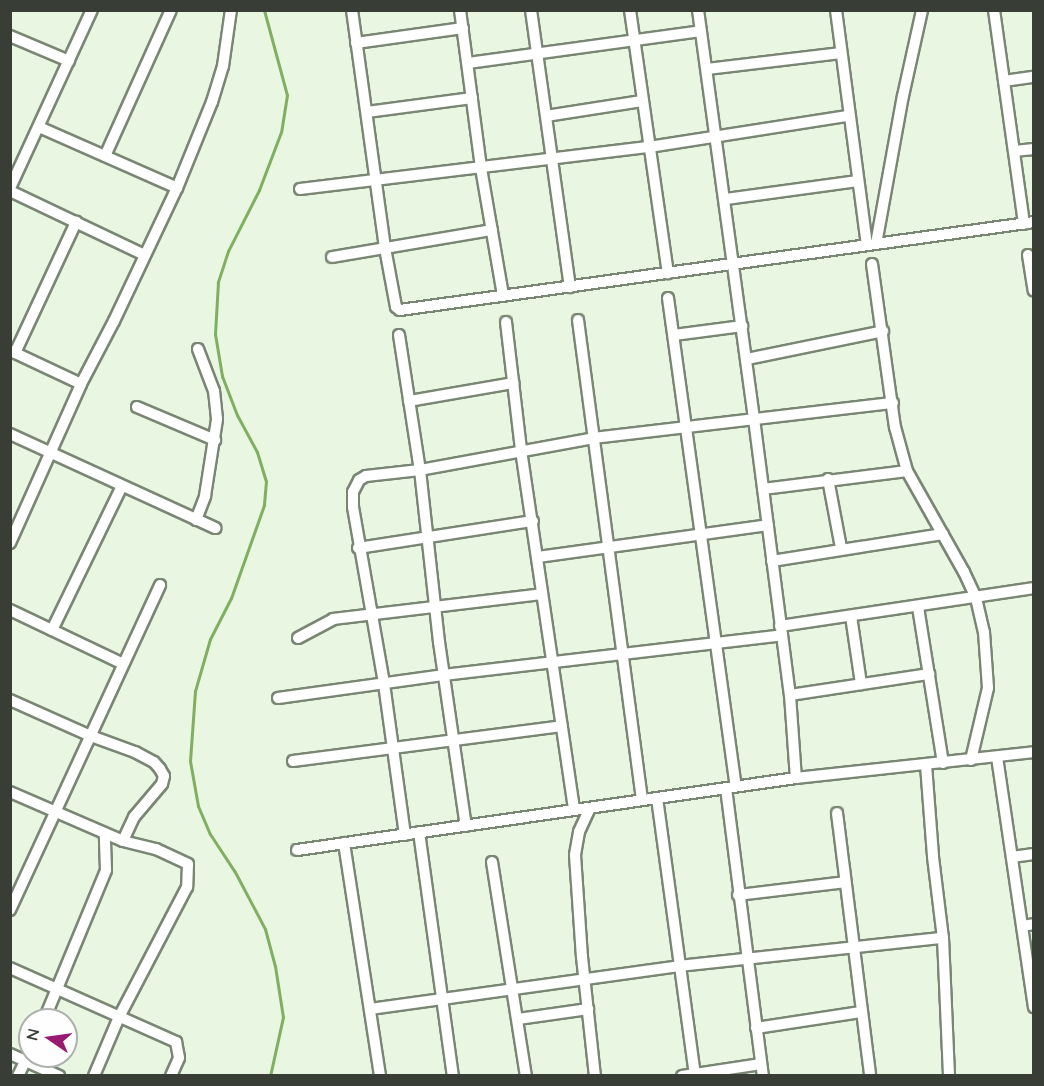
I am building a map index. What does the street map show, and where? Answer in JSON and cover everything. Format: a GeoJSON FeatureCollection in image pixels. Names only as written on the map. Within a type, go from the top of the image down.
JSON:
{"type":"FeatureCollection","features":[{"type":"Feature","properties":{"kind":"street"},"geometry":{"type":"LineString","coordinates":[[92,10],[10,190],[146,255]]}},
{"type":"Feature","properties":{"kind":"street"},"geometry":{"type":"LineString","coordinates":[[105,156],[171,10]]}},
{"type":"Feature","properties":{"kind":"street"},"geometry":{"type":"LineString","coordinates":[[10,543],[49,452],[81,384],[98,356],[177,188],[212,102],[223,66],[231,10]]}},
{"type":"Feature","properties":{"kind":"street"},"geometry":{"type":"LineString","coordinates":[[352,10],[385,248],[396,307],[400,310],[1029,223],[1014,152],[995,11]]}},
{"type":"Feature","properties":{"kind":"street"},"geometry":{"type":"LineString","coordinates":[[460,10],[503,296]]}},
{"type":"Feature","properties":{"kind":"street"},"geometry":{"type":"LineString","coordinates":[[531,10],[570,287]]}},
{"type":"Feature","properties":{"kind":"street"},"geometry":{"type":"LineString","coordinates":[[630,10],[668,273]]}},
{"type":"Feature","properties":{"kind":"street"},"geometry":{"type":"LineString","coordinates":[[698,10],[726,199],[790,695],[796,778]]}},
{"type":"Feature","properties":{"kind":"street"},"geometry":{"type":"LineString","coordinates":[[836,10],[848,116],[858,181],[872,244]]}},
{"type":"Feature","properties":{"kind":"street"},"geometry":{"type":"LineString","coordinates":[[872,244],[922,10]]}},
{"type":"Feature","properties":{"kind":"street"},"geometry":{"type":"LineString","coordinates":[[357,43],[463,28]]}},
{"type":"Feature","properties":{"kind":"street"},"geometry":{"type":"LineString","coordinates":[[468,63],[701,31]]}},
{"type":"Feature","properties":{"kind":"street"},"geometry":{"type":"LineString","coordinates":[[10,36],[69,61]]}},
{"type":"Feature","properties":{"kind":"street"},"geometry":{"type":"LineString","coordinates":[[707,69],[842,54]]}},
{"type":"Feature","properties":{"kind":"street"},"geometry":{"type":"LineString","coordinates":[[1004,81],[1034,77]]}},
{"type":"Feature","properties":{"kind":"street"},"geometry":{"type":"LineString","coordinates":[[367,112],[472,98]]}},
{"type":"Feature","properties":{"kind":"street"},"geometry":{"type":"LineString","coordinates":[[546,116],[642,101]]}},
{"type":"Feature","properties":{"kind":"street"},"geometry":{"type":"LineString","coordinates":[[300,189],[552,160],[848,116]]}},
{"type":"Feature","properties":{"kind":"street"},"geometry":{"type":"LineString","coordinates":[[39,127],[177,188]]}},
{"type":"Feature","properties":{"kind":"street"},"geometry":{"type":"LineString","coordinates":[[1014,152],[1034,149]]}},
{"type":"Feature","properties":{"kind":"street"},"geometry":{"type":"LineString","coordinates":[[726,199],[858,181]]}},
{"type":"Feature","properties":{"kind":"street"},"geometry":{"type":"LineString","coordinates":[[76,222],[13,352],[81,384]]}},
{"type":"Feature","properties":{"kind":"street"},"geometry":{"type":"LineString","coordinates":[[332,257],[492,230]]}},
{"type":"Feature","properties":{"kind":"street"},"geometry":{"type":"LineString","coordinates":[[1028,255],[1034,291]]}},
{"type":"Feature","properties":{"kind":"street"},"geometry":{"type":"LineString","coordinates":[[872,264],[896,427],[906,471],[943,534],[976,598],[984,632],[988,688],[971,760]]}},
{"type":"Feature","properties":{"kind":"street"},"geometry":{"type":"LineString","coordinates":[[668,298],[702,535],[731,787],[738,895],[762,1070],[682,1076]]}},
{"type":"Feature","properties":{"kind":"street"},"geometry":{"type":"LineString","coordinates":[[578,320],[642,800]]}},
{"type":"Feature","properties":{"kind":"street"},"geometry":{"type":"LineString","coordinates":[[506,322],[521,450],[574,810]]}},
{"type":"Feature","properties":{"kind":"street"},"geometry":{"type":"LineString","coordinates":[[674,335],[742,326]]}},
{"type":"Feature","properties":{"kind":"street"},"geometry":{"type":"LineString","coordinates":[[747,359],[883,331]]}},
{"type":"Feature","properties":{"kind":"street"},"geometry":{"type":"LineString","coordinates":[[399,335],[420,470],[434,606],[466,825]]}},
{"type":"Feature","properties":{"kind":"street"},"geometry":{"type":"LineString","coordinates":[[196,520],[205,496],[217,419],[214,391],[198,350]]}},
{"type":"Feature","properties":{"kind":"street"},"geometry":{"type":"LineString","coordinates":[[409,401],[513,383]]}},
{"type":"Feature","properties":{"kind":"street"},"geometry":{"type":"LineString","coordinates":[[405,835],[384,683],[358,548],[353,492],[359,480],[366,476],[420,470],[594,438],[687,429],[893,403]]}},
{"type":"Feature","properties":{"kind":"street"},"geometry":{"type":"LineString","coordinates":[[137,407],[215,441]]}},
{"type":"Feature","properties":{"kind":"street"},"geometry":{"type":"LineString","coordinates":[[10,434],[215,528]]}},
{"type":"Feature","properties":{"kind":"street"},"geometry":{"type":"LineString","coordinates":[[763,489],[828,479],[906,471]]}},
{"type":"Feature","properties":{"kind":"street"},"geometry":{"type":"LineString","coordinates":[[828,479],[841,548]]}},
{"type":"Feature","properties":{"kind":"street"},"geometry":{"type":"LineString","coordinates":[[52,630],[122,486]]}},
{"type":"Feature","properties":{"kind":"street"},"geometry":{"type":"LineString","coordinates":[[358,548],[532,521]]}},
{"type":"Feature","properties":{"kind":"street"},"geometry":{"type":"LineString","coordinates":[[538,557],[768,525]]}},
{"type":"Feature","properties":{"kind":"street"},"geometry":{"type":"LineString","coordinates":[[772,561],[841,548],[943,534]]}},
{"type":"Feature","properties":{"kind":"street"},"geometry":{"type":"LineString","coordinates":[[10,910],[160,585]]}},
{"type":"Feature","properties":{"kind":"street"},"geometry":{"type":"LineString","coordinates":[[278,698],[715,642],[851,616],[1034,588]]}},
{"type":"Feature","properties":{"kind":"street"},"geometry":{"type":"LineString","coordinates":[[298,638],[333,619],[542,594]]}},
{"type":"Feature","properties":{"kind":"street"},"geometry":{"type":"LineString","coordinates":[[918,607],[943,763]]}},
{"type":"Feature","properties":{"kind":"street"},"geometry":{"type":"LineString","coordinates":[[10,610],[123,664]]}},
{"type":"Feature","properties":{"kind":"street"},"geometry":{"type":"LineString","coordinates":[[851,616],[861,684]]}},
{"type":"Feature","properties":{"kind":"street"},"geometry":{"type":"LineString","coordinates":[[790,695],[929,674]]}},
{"type":"Feature","properties":{"kind":"street"},"geometry":{"type":"LineString","coordinates":[[10,700],[154,762],[164,776],[162,784],[134,817],[123,841]]}},
{"type":"Feature","properties":{"kind":"street"},"geometry":{"type":"LineString","coordinates":[[293,761],[453,742],[562,726]]}},
{"type":"Feature","properties":{"kind":"street"},"geometry":{"type":"LineString","coordinates":[[297,850],[796,778],[1034,752]]}},
{"type":"Feature","properties":{"kind":"street"},"geometry":{"type":"LineString","coordinates":[[997,757],[1034,1007]]}},
{"type":"Feature","properties":{"kind":"street"},"geometry":{"type":"LineString","coordinates":[[926,765],[933,857],[943,938],[949,1076]]}},
{"type":"Feature","properties":{"kind":"street"},"geometry":{"type":"LineString","coordinates":[[10,792],[105,834],[156,849],[188,864],[187,888],[119,1017],[94,1076]]}},
{"type":"Feature","properties":{"kind":"street"},"geometry":{"type":"LineString","coordinates":[[657,798],[695,1075]]}},
{"type":"Feature","properties":{"kind":"street"},"geometry":{"type":"LineString","coordinates":[[590,808],[579,832],[575,855],[584,979],[595,1076]]}},
{"type":"Feature","properties":{"kind":"street"},"geometry":{"type":"LineString","coordinates":[[837,813],[870,1076]]}},
{"type":"Feature","properties":{"kind":"street"},"geometry":{"type":"LineString","coordinates":[[419,832],[453,1076]]}},
{"type":"Feature","properties":{"kind":"street"},"geometry":{"type":"LineString","coordinates":[[50,1008],[106,870],[105,834]]}},
{"type":"Feature","properties":{"kind":"street"},"geometry":{"type":"LineString","coordinates":[[344,843],[380,1076]]}},
{"type":"Feature","properties":{"kind":"street"},"geometry":{"type":"LineString","coordinates":[[1012,857],[1034,854]]}},
{"type":"Feature","properties":{"kind":"street"},"geometry":{"type":"LineString","coordinates":[[492,862],[526,1076]]}},
{"type":"Feature","properties":{"kind":"street"},"geometry":{"type":"LineString","coordinates":[[738,895],[845,882]]}},
{"type":"Feature","properties":{"kind":"street"},"geometry":{"type":"LineString","coordinates":[[1022,926],[1034,924]]}},
{"type":"Feature","properties":{"kind":"street"},"geometry":{"type":"LineString","coordinates":[[370,1009],[679,966],[943,938]]}},
{"type":"Feature","properties":{"kind":"street"},"geometry":{"type":"LineString","coordinates":[[10,968],[176,1042],[179,1058],[171,1076]]}},
{"type":"Feature","properties":{"kind":"street"},"geometry":{"type":"LineString","coordinates":[[518,1019],[588,1009]]}},
{"type":"Feature","properties":{"kind":"street"},"geometry":{"type":"LineString","coordinates":[[756,1028],[861,1012]]}},
{"type":"Feature","properties":{"kind":"waterway"},"geometry":{"type":"LineString","coordinates":[[264,10],[287,95],[281,132],[259,190],[228,251],[218,282],[215,334],[222,376],[237,415],[257,452],[266,481],[264,505],[231,598],[210,639],[195,691],[190,761],[198,806],[210,834],[235,872],[265,929],[275,966],[283,1017],[270,1076]]}}]}
